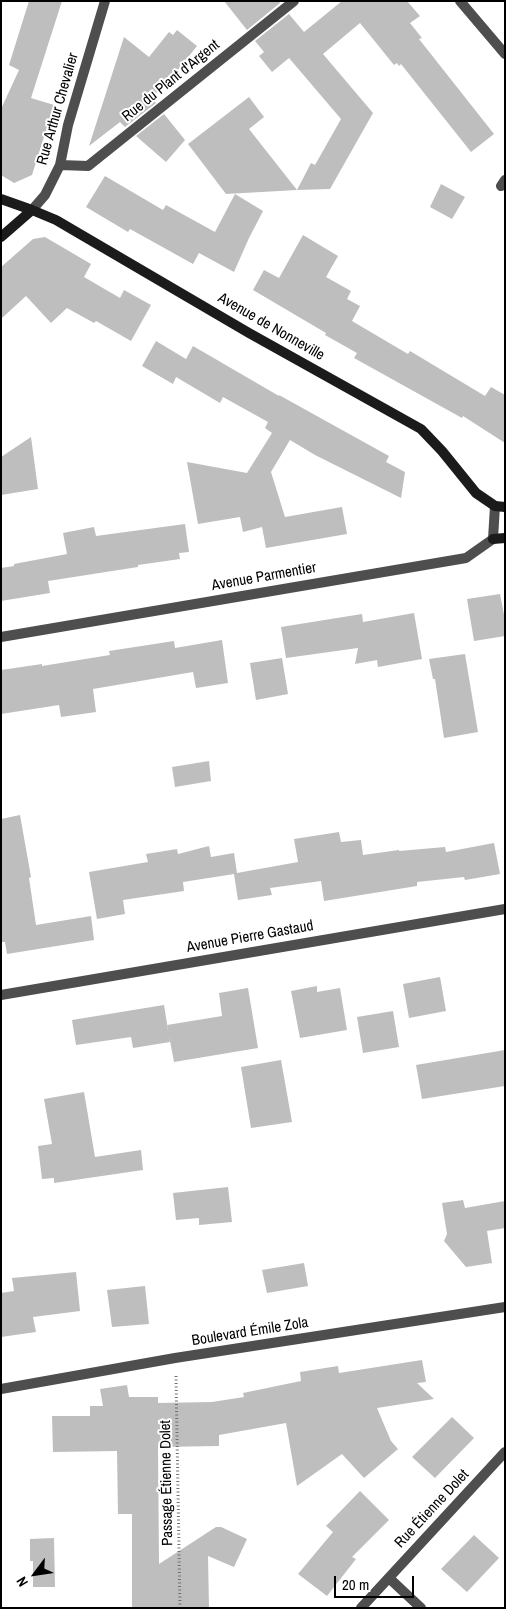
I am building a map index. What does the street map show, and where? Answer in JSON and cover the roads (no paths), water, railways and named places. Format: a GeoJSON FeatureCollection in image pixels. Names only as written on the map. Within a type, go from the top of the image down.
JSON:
{"type":"FeatureCollection","features":[{"type":"Feature","properties":{"kind":"street","name":"Rue Arthur Chevalier"},"geometry":{"type":"LineString","coordinates":[[1,237],[32,210],[45,195],[60,164],[68,125],[105,1]]}},
{"type":"Feature","properties":{"kind":"street","name":"Rue du Plant d'Argent"},"geometry":{"type":"LineString","coordinates":[[60,164],[88,166],[294,1]]}},
{"type":"Feature","properties":{"kind":"street"},"geometry":{"type":"LineString","coordinates":[[460,1],[505,54]]}},
{"type":"Feature","properties":{"kind":"street","name":"Avenue de Nonneville"},"geometry":{"type":"LineString","coordinates":[[1,199],[56,220],[250,333],[421,429],[442,451],[476,493],[500,506]]}},
{"type":"Feature","properties":{"kind":"street"},"geometry":{"type":"LineString","coordinates":[[500,506],[493,539],[505,538]]}},
{"type":"Feature","properties":{"kind":"street","name":"Avenue Parmentier"},"geometry":{"type":"LineString","coordinates":[[1,637],[466,558],[493,539]]}},
{"type":"Feature","properties":{"kind":"street","name":"Avenue Pierre Gastaud"},"geometry":{"type":"LineString","coordinates":[[1,995],[505,909]]}},
{"type":"Feature","properties":{"kind":"street","name":"Boulevard Émile Zola"},"geometry":{"type":"LineString","coordinates":[[1,1389],[175,1358],[505,1308]]}},
{"type":"Feature","properties":{"kind":"street","name":"Rue Étienne Dolet"},"geometry":{"type":"LineString","coordinates":[[361,1608],[505,1452]]}},
{"type":"Feature","properties":{"kind":"street"},"geometry":{"type":"LineString","coordinates":[[389,1578],[421,1608]]}}]}
